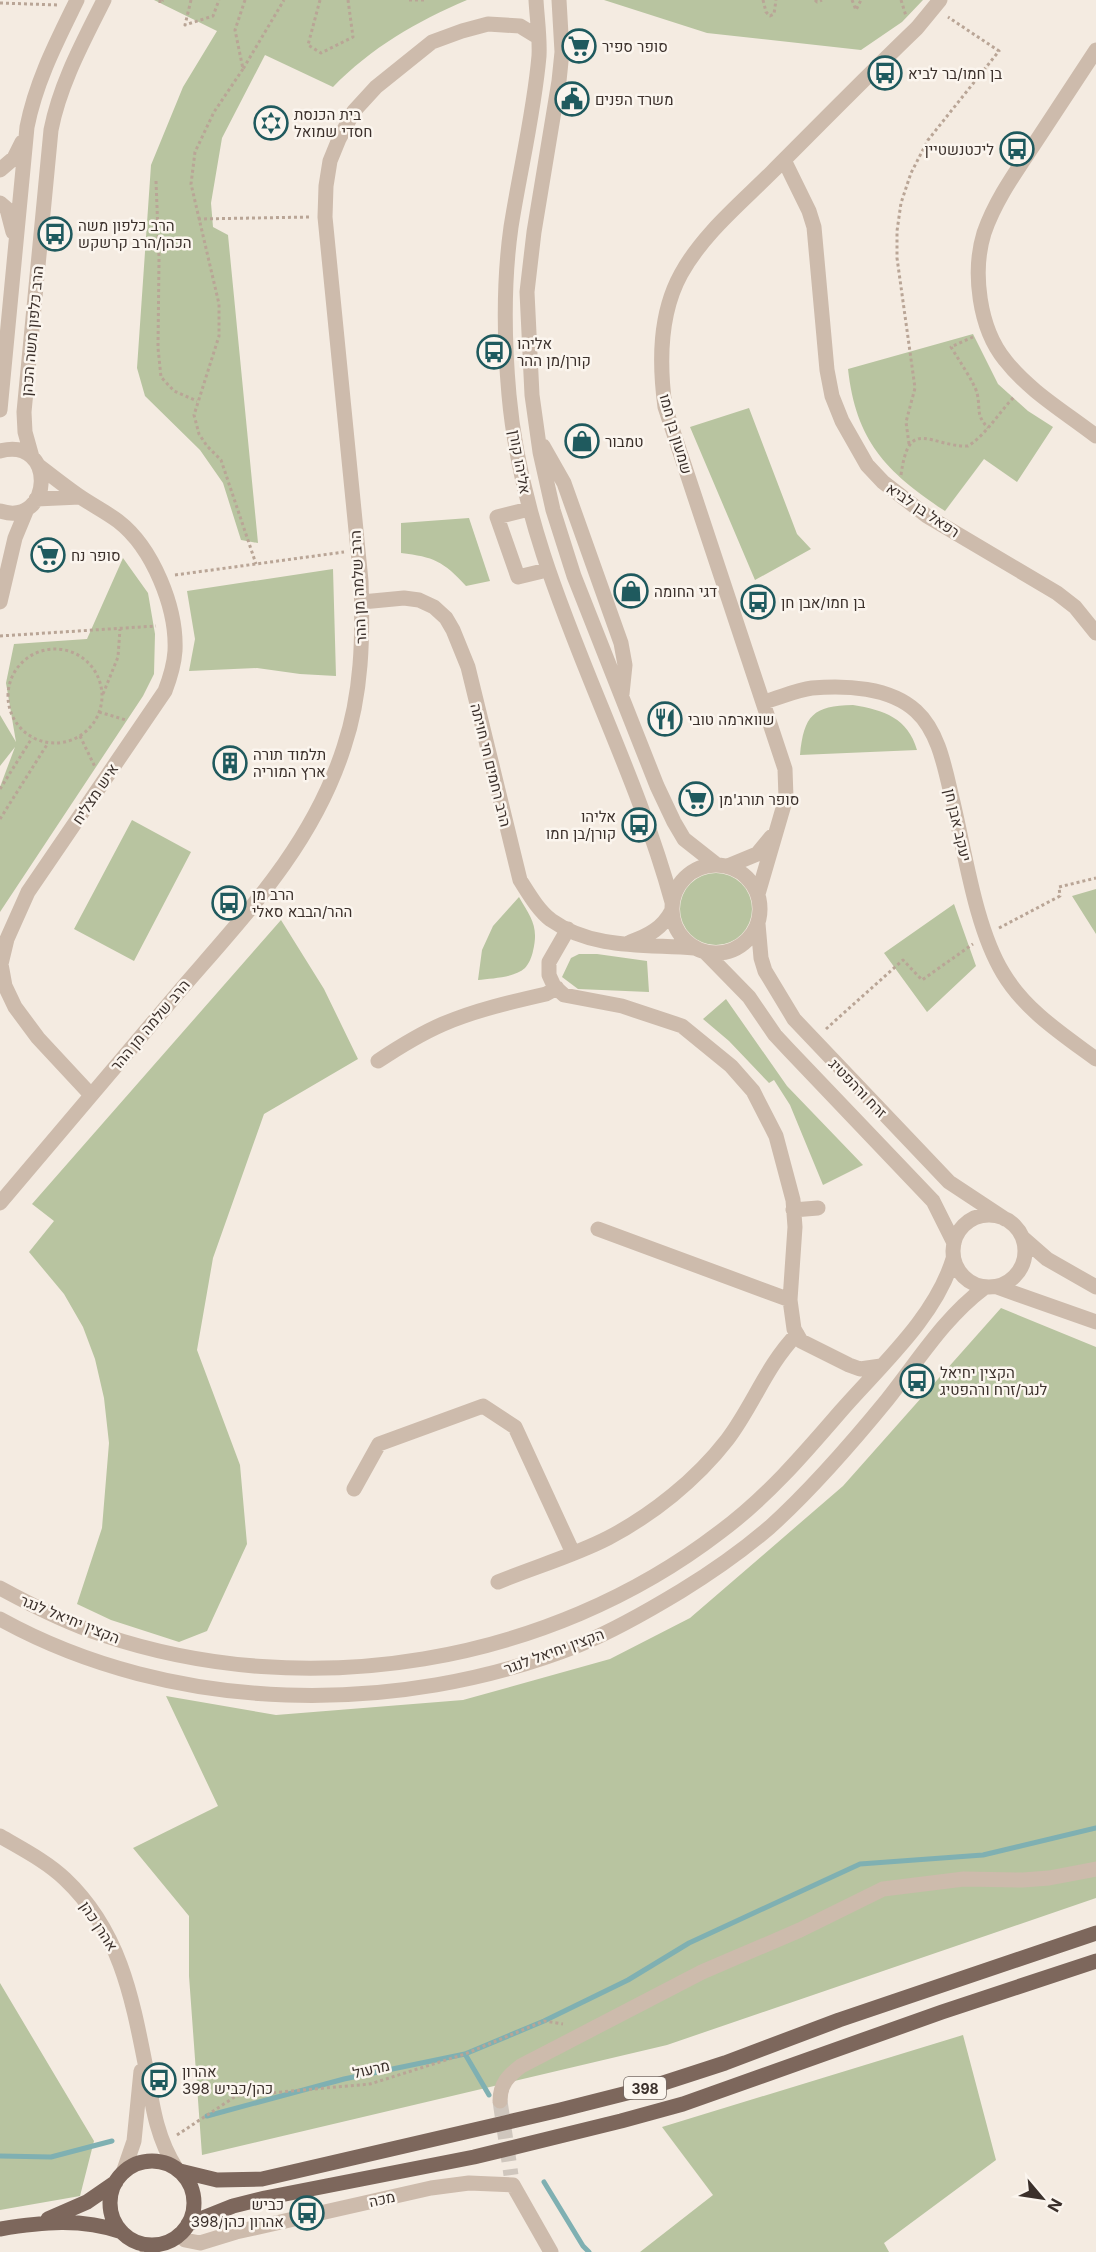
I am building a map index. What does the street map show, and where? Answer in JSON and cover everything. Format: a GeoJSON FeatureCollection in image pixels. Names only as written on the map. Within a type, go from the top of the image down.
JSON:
{"type":"FeatureCollection","features":[{"type":"Feature","properties":{"kind":"main road","name":"398"},"geometry":{"type":"LineString","coordinates":[[37,2223],[87,2202],[143,2162],[166,2163],[178,2170],[217,2180],[262,2179],[617,2096],[725,2063],[839,2020],[1096,1933]]}},
{"type":"Feature","properties":{"kind":"main road","name":"398"},"geometry":{"type":"LineString","coordinates":[[0,2229],[37,2223],[103,2225],[122,2232],[144,2248],[159,2244],[184,2229],[233,2206],[474,2157],[683,2104],[942,2012],[1096,1961]]}},
{"type":"Feature","properties":{"kind":"main road"},"geometry":{"type":"LineString","coordinates":[[178,2170],[191,2187],[193,2196],[194,2206],[184,2229]]}},
{"type":"Feature","properties":{"kind":"main road"},"geometry":{"type":"LineString","coordinates":[[120,2177],[110,2202],[112,2213],[122,2232]]}},
{"type":"Feature","properties":{"kind":"street","name":"הרב כלפון משה הכהן"},"geometry":{"type":"LineString","coordinates":[[0,602],[15,538],[42,483],[25,432],[24,412],[55,106],[104,0]]}},
{"type":"Feature","properties":{"kind":"street","name":"אליהו קורן"},"geometry":{"type":"LineString","coordinates":[[536,0],[539,54],[511,229],[504,291],[509,398],[517,456],[529,509],[548,570],[655,842],[672,906]]}},
{"type":"Feature","properties":{"kind":"street","name":"אליהו קורן"},"geometry":{"type":"LineString","coordinates":[[559,0],[562,52],[559,81],[534,232],[528,292],[532,395],[546,482],[574,576],[674,822],[684,838],[722,865]]}},
{"type":"Feature","properties":{"kind":"street","name":"הרב כלפון משה הכהן"},"geometry":{"type":"LineString","coordinates":[[0,410],[25,137],[32,100],[52,51],[76,2]]}},
{"type":"Feature","properties":{"kind":"street","name":"שמעון בן חמו"},"geometry":{"type":"LineString","coordinates":[[758,894],[762,873],[782,815],[786,791],[785,769],[665,407],[661,379],[664,327],[670,300],[681,274],[710,234],[917,28],[937,4]]}},
{"type":"Feature","properties":{"kind":"street","name":"הרב שלמה מן ההר"},"geometry":{"type":"LineString","coordinates":[[0,1203],[292,856],[334,774],[354,712],[361,660],[362,602],[325,217],[330,161],[339,139],[354,111],[376,87],[432,42],[488,24],[520,26],[538,37]]}},
{"type":"Feature","properties":{"kind":"street"},"geometry":{"type":"LineString","coordinates":[[1096,50],[1005,188],[985,233],[980,249],[979,270],[982,307],[988,330],[1004,360],[1027,384],[1096,436]]}},
{"type":"Feature","properties":{"kind":"street"},"geometry":{"type":"LineString","coordinates":[[0,170],[14,158],[25,137]]}},
{"type":"Feature","properties":{"kind":"street","name":"רפאל בן לביא"},"geometry":{"type":"LineString","coordinates":[[784,160],[809,211],[813,227],[827,370],[832,396],[842,421],[862,456],[896,494],[927,516],[1057,593],[1075,607],[1096,633]]}},
{"type":"Feature","properties":{"kind":"street"},"geometry":{"type":"LineString","coordinates":[[0,203],[7,208],[15,241]]}},
{"type":"Feature","properties":{"kind":"street"},"geometry":{"type":"LineString","coordinates":[[538,438],[564,483],[621,644],[625,665],[622,697]]}},
{"type":"Feature","properties":{"kind":"street"},"geometry":{"type":"LineString","coordinates":[[0,451],[16,449],[36,462]]}},
{"type":"Feature","properties":{"kind":"street","name":"איש מצליח"},"geometry":{"type":"LineString","coordinates":[[36,462],[80,497],[119,522],[135,539],[158,577],[169,601],[173,625],[175,650],[172,673],[165,691],[28,892],[7,939],[1,963],[4,986],[15,1006],[38,1038],[91,1095]]}},
{"type":"Feature","properties":{"kind":"street"},"geometry":{"type":"LineString","coordinates":[[0,511],[17,512],[32,504],[80,497]]}},
{"type":"Feature","properties":{"kind":"street"},"geometry":{"type":"LineString","coordinates":[[529,509],[497,517],[518,577],[548,570]]}},
{"type":"Feature","properties":{"kind":"street","name":"הרב רחמים חי חויתה"},"geometry":{"type":"LineString","coordinates":[[362,602],[404,598],[419,600],[434,607],[446,618],[461,646],[468,667],[520,880],[532,899],[550,919],[590,938],[621,944]]}},
{"type":"Feature","properties":{"kind":"street","name":"יעקב אבן חן"},"geometry":{"type":"LineString","coordinates":[[763,702],[809,688],[854,688],[875,691],[915,710],[932,732],[941,757],[986,935],[1002,972],[1017,993],[1036,1013],[1096,1059]]}},
{"type":"Feature","properties":{"kind":"street","name":"שמעון בן חמו"},"geometry":{"type":"LineString","coordinates":[[722,865],[757,854],[772,836],[782,815]]}},
{"type":"Feature","properties":{"kind":"street"},"geometry":{"type":"LineString","coordinates":[[722,865],[746,876],[758,894],[760,904],[758,924],[751,935],[736,948],[718,953],[621,944],[646,937],[668,918],[676,890],[683,879],[704,866],[722,865]]}},
{"type":"Feature","properties":{"kind":"street"},"geometry":{"type":"LineString","coordinates":[[672,906],[675,925],[683,938],[700,950]]}},
{"type":"Feature","properties":{"kind":"street","name":"זרח ורהפטיג"},"geometry":{"type":"LineString","coordinates":[[758,924],[761,958],[765,971],[784,1005],[813,1040],[949,1182],[1005,1218]]}},
{"type":"Feature","properties":{"kind":"street"},"geometry":{"type":"LineString","coordinates":[[568,929],[549,962],[549,975],[564,995],[622,1006],[652,1014],[682,1026],[731,1066],[753,1091],[777,1136],[788,1175],[794,1209],[794,1255],[789,1300],[791,1319],[797,1334],[801,1341],[812,1348],[849,1365],[860,1369],[881,1366]]}},
{"type":"Feature","properties":{"kind":"street","name":"זרח ורהפטיג"},"geometry":{"type":"LineString","coordinates":[[700,950],[749,997],[775,1035],[933,1201],[954,1243]]}},
{"type":"Feature","properties":{"kind":"street"},"geometry":{"type":"LineString","coordinates":[[378,1061],[442,1024],[469,1014],[546,994],[557,988]]}},
{"type":"Feature","properties":{"kind":"street"},"geometry":{"type":"LineString","coordinates":[[794,1209],[818,1208]]}},
{"type":"Feature","properties":{"kind":"street"},"geometry":{"type":"LineString","coordinates":[[1096,1287],[1047,1259],[1023,1238],[1013,1223],[1005,1218],[995,1215],[974,1218],[965,1224],[954,1243],[953,1259],[957,1269],[974,1285],[991,1287],[1096,1322]]}},
{"type":"Feature","properties":{"kind":"street"},"geometry":{"type":"LineString","coordinates":[[598,1229],[789,1300]]}},
{"type":"Feature","properties":{"kind":"street"},"geometry":{"type":"LineString","coordinates":[[991,1287],[1009,1282],[1021,1268],[1026,1250],[1023,1238]]}},
{"type":"Feature","properties":{"kind":"street","name":"הקצין יחיאל לנגר"},"geometry":{"type":"LineString","coordinates":[[0,1588],[102,1635],[179,1655],[220,1662],[266,1666],[344,1667],[389,1664],[468,1651],[536,1632],[627,1592],[693,1552],[752,1507],[919,1322],[939,1292],[953,1259]]}},
{"type":"Feature","properties":{"kind":"street","name":"הקצין יחיאל לנגר"},"geometry":{"type":"LineString","coordinates":[[0,1619],[93,1660],[131,1672],[195,1685],[264,1694],[315,1695],[392,1691],[474,1677],[544,1657],[590,1640],[640,1615],[708,1574],[769,1527],[814,1482],[887,1400],[926,1347],[961,1307],[991,1287]]}},
{"type":"Feature","properties":{"kind":"street"},"geometry":{"type":"LineString","coordinates":[[498,1582],[608,1538],[660,1504],[711,1460],[741,1420],[781,1351],[797,1334]]}},
{"type":"Feature","properties":{"kind":"street"},"geometry":{"type":"LineString","coordinates":[[354,1489],[379,1444],[483,1406],[514,1426],[573,1553]]}},
{"type":"Feature","properties":{"kind":"street","name":"אהרן כהן"},"geometry":{"type":"LineString","coordinates":[[0,1836],[38,1858],[64,1879],[92,1910],[113,1943],[126,1976],[161,2141],[178,2170]]}},
{"type":"Feature","properties":{"kind":"street"},"geometry":{"type":"LineString","coordinates":[[500,2101],[500,2090],[508,2076],[521,2066],[702,1972],[800,1930],[883,1889],[964,1879],[1023,1880],[1096,1869]]}},
{"type":"Feature","properties":{"kind":"street","name":"אהרן כהן"},"geometry":{"type":"LineString","coordinates":[[120,2177],[130,2157],[134,2141],[143,2053]]}},
{"type":"Feature","properties":{"kind":"street","name":"מכה"},"geometry":{"type":"LineString","coordinates":[[184,2229],[185,2240],[200,2243],[236,2232],[431,2188],[512,2180],[551,2252]]}},
{"type":"Feature","properties":{"kind":"path"},"geometry":{"type":"LineString","coordinates":[[191,0],[185,25],[213,16],[219,0]]}},
{"type":"Feature","properties":{"kind":"path"},"geometry":{"type":"LineString","coordinates":[[243,69],[235,30],[245,0]]}},
{"type":"Feature","properties":{"kind":"path"},"geometry":{"type":"LineString","coordinates":[[256,564],[221,460],[199,434],[194,415],[219,336],[219,304],[191,184],[195,152],[214,112],[243,69],[284,0]]}},
{"type":"Feature","properties":{"kind":"path"},"geometry":{"type":"LineString","coordinates":[[320,0],[308,45],[321,53],[352,37],[348,0]]}},
{"type":"Feature","properties":{"kind":"path"},"geometry":{"type":"LineString","coordinates":[[409,0],[427,0]]}},
{"type":"Feature","properties":{"kind":"path"},"geometry":{"type":"LineString","coordinates":[[763,0],[766,12],[770,16],[774,14],[776,0]]}},
{"type":"Feature","properties":{"kind":"path"},"geometry":{"type":"LineString","coordinates":[[815,0],[817,2],[822,0]]}},
{"type":"Feature","properties":{"kind":"path"},"geometry":{"type":"LineString","coordinates":[[852,0],[856,10],[861,0]]}},
{"type":"Feature","properties":{"kind":"path"},"geometry":{"type":"LineString","coordinates":[[0,3],[76,2]]}},
{"type":"Feature","properties":{"kind":"path"},"geometry":{"type":"LineString","coordinates":[[909,444],[906,422],[915,388],[897,258],[897,231],[901,203],[911,173],[928,140],[999,51],[937,4]]}},
{"type":"Feature","properties":{"kind":"path"},"geometry":{"type":"LineString","coordinates":[[156,181],[159,258],[158,348],[161,377],[174,391],[197,401]]}},
{"type":"Feature","properties":{"kind":"path"},"geometry":{"type":"LineString","coordinates":[[198,219],[325,217]]}},
{"type":"Feature","properties":{"kind":"path"},"geometry":{"type":"LineString","coordinates":[[988,330],[951,347],[977,393],[980,420],[988,428]]}},
{"type":"Feature","properties":{"kind":"path"},"geometry":{"type":"LineString","coordinates":[[896,494],[904,455],[909,444],[916,439],[925,438],[947,445],[968,446],[977,441],[1000,411],[1027,384]]}},
{"type":"Feature","properties":{"kind":"path"},"geometry":{"type":"LineString","coordinates":[[158,577],[358,550]]}},
{"type":"Feature","properties":{"kind":"path"},"geometry":{"type":"LineString","coordinates":[[0,636],[173,625]]}},
{"type":"Feature","properties":{"kind":"path"},"geometry":{"type":"LineString","coordinates":[[102,695],[95,672],[78,654],[63,649],[46,649],[31,655],[18,666],[9,682],[7,699],[11,715],[20,729],[32,738],[48,743],[64,743],[80,736],[92,725],[99,712],[102,695],[118,657],[120,628]]}},
{"type":"Feature","properties":{"kind":"path"},"geometry":{"type":"LineString","coordinates":[[99,712],[142,725]]}},
{"type":"Feature","properties":{"kind":"path"},"geometry":{"type":"LineString","coordinates":[[80,736],[103,783]]}},
{"type":"Feature","properties":{"kind":"path"},"geometry":{"type":"LineString","coordinates":[[0,789],[32,738]]}},
{"type":"Feature","properties":{"kind":"path"},"geometry":{"type":"LineString","coordinates":[[0,819],[48,743]]}},
{"type":"Feature","properties":{"kind":"path"},"geometry":{"type":"LineString","coordinates":[[813,1040],[903,960],[922,980],[986,935],[1060,896],[1059,887],[1096,878]]}},
{"type":"Feature","properties":{"kind":"path","name":"מרעול"},"geometry":{"type":"LineString","coordinates":[[161,2141],[172,2139],[236,2096],[370,2084],[465,2054],[544,2021],[590,2029]]}},
{"type":"Feature","properties":{"kind":"green space"},"geometry":{"type":"Polygon","coordinates":[[[154,0],[467,0],[395,37],[363,60],[333,87],[265,55],[222,138],[211,203],[213,227],[228,235],[258,543],[241,540],[223,483],[200,450],[145,396],[137,368],[151,165],[183,87],[217,31],[154,0]]]}},
{"type":"Feature","properties":{"kind":"green space"},"geometry":{"type":"Polygon","coordinates":[[[604,0],[923,0],[902,22],[861,50],[707,33],[604,0]]]}},
{"type":"Feature","properties":{"kind":"green space"},"geometry":{"type":"Polygon","coordinates":[[[973,334],[998,384],[1028,411],[1053,427],[1017,482],[984,459],[945,511],[906,482],[877,452],[858,416],[848,369],[973,334]]]}},
{"type":"Feature","properties":{"kind":"green space"},"geometry":{"type":"Polygon","coordinates":[[[749,408],[797,534],[811,549],[755,580],[690,427],[749,408]]]}},
{"type":"Feature","properties":{"kind":"green space"},"geometry":{"type":"Polygon","coordinates":[[[469,518],[490,581],[466,586],[451,571],[437,562],[422,556],[401,553],[401,523],[469,518]]]}},
{"type":"Feature","properties":{"kind":"green space"},"geometry":{"type":"Polygon","coordinates":[[[123,558],[148,593],[155,634],[154,674],[143,696],[0,912],[0,787],[15,747],[0,766],[0,715],[16,742],[6,683],[14,644],[87,639],[123,558]]]}},
{"type":"Feature","properties":{"kind":"green space"},"geometry":{"type":"Polygon","coordinates":[[[333,569],[336,676],[257,668],[189,671],[195,639],[187,591],[333,569]]]}},
{"type":"Feature","properties":{"kind":"green space"},"geometry":{"type":"Polygon","coordinates":[[[853,705],[893,717],[908,730],[917,750],[800,755],[804,730],[813,715],[828,708],[853,705]]]}},
{"type":"Feature","properties":{"kind":"green space"},"geometry":{"type":"Polygon","coordinates":[[[132,820],[191,852],[134,961],[74,929],[132,820]]]}},
{"type":"Feature","properties":{"kind":"green space"},"geometry":{"type":"Polygon","coordinates":[[[716,873],[736,879],[746,889],[752,909],[746,929],[736,939],[716,945],[696,939],[686,929],[680,909],[686,889],[696,879],[716,873]]]}},
{"type":"Feature","properties":{"kind":"green space"},"geometry":{"type":"Polygon","coordinates":[[[1096,889],[1096,934],[1072,896],[1096,889]]]}},
{"type":"Feature","properties":{"kind":"green space"},"geometry":{"type":"Polygon","coordinates":[[[519,897],[534,928],[535,942],[529,962],[525,968],[515,974],[478,980],[482,950],[493,926],[519,897]]]}},
{"type":"Feature","properties":{"kind":"green space"},"geometry":{"type":"Polygon","coordinates":[[[954,904],[976,966],[927,1012],[884,953],[954,904]]]}},
{"type":"Feature","properties":{"kind":"green space"},"geometry":{"type":"Polygon","coordinates":[[[281,920],[324,989],[358,1059],[264,1114],[213,1258],[197,1350],[240,1465],[247,1544],[207,1631],[179,1642],[111,1620],[77,1604],[102,1528],[109,1443],[104,1398],[95,1359],[83,1327],[64,1294],[29,1252],[54,1221],[32,1204],[281,920]]]}},
{"type":"Feature","properties":{"kind":"green space"},"geometry":{"type":"Polygon","coordinates":[[[579,954],[597,954],[647,961],[649,992],[578,989],[562,977],[571,958],[579,954]]]}},
{"type":"Feature","properties":{"kind":"green space"},"geometry":{"type":"Polygon","coordinates":[[[726,999],[787,1086],[863,1165],[823,1185],[790,1105],[774,1080],[769,1083],[729,1041],[703,1019],[726,999]]]}},
{"type":"Feature","properties":{"kind":"green space"},"geometry":{"type":"Polygon","coordinates":[[[1001,1308],[1096,1347],[1096,1898],[667,2045],[202,2155],[189,1976],[189,1916],[133,1848],[218,1806],[166,1696],[276,1715],[463,1700],[610,1659],[690,1618],[843,1486],[1001,1308]]]}},
{"type":"Feature","properties":{"kind":"green space"},"geometry":{"type":"Polygon","coordinates":[[[0,1983],[94,2141],[80,2196],[0,2210],[0,1983]]]}},
{"type":"Feature","properties":{"kind":"green space"},"geometry":{"type":"Polygon","coordinates":[[[963,2035],[996,2160],[884,2243],[889,2252],[640,2252],[713,2195],[662,2127],[963,2035]]]}},
{"type":"Feature","properties":{"kind":"waterway"},"geometry":{"type":"LineString","coordinates":[[207,2116],[344,2079],[465,2054],[544,2021],[628,1980],[689,1943],[860,1864],[983,1855],[1096,1828]]}},
{"type":"Feature","properties":{"kind":"waterway"},"geometry":{"type":"LineString","coordinates":[[465,2054],[489,2095]]}},
{"type":"Feature","properties":{"kind":"waterway"},"geometry":{"type":"LineString","coordinates":[[0,2156],[51,2157],[112,2141]]}},
{"type":"Feature","properties":{"kind":"waterway"},"geometry":{"type":"LineString","coordinates":[[544,2182],[583,2246],[589,2252]]}},
{"type":"Feature","properties":{"kind":"tunnel"},"geometry":{"type":"LineString","coordinates":[[500,2101],[511,2175]]}},
{"type":"Feature","properties":{"kind":"place","name":"סופר ספיר"},"geometry":{"type":"Point","coordinates":[579,46]}},
{"type":"Feature","properties":{"kind":"place","name":"בן חמו/בר לביא"},"geometry":{"type":"Point","coordinates":[885,73]}},
{"type":"Feature","properties":{"kind":"place","name":"משרד הפנים"},"geometry":{"type":"Point","coordinates":[572,99]}},
{"type":"Feature","properties":{"kind":"place","name":"בית הכנסת חסדי שמואל"},"geometry":{"type":"Point","coordinates":[271,123]}},
{"type":"Feature","properties":{"kind":"place","name":"ליכטנשטיין"},"geometry":{"type":"Point","coordinates":[1017,149]}},
{"type":"Feature","properties":{"kind":"place","name":"הרב כלפון משה הכהן/הרב קרשקש"},"geometry":{"type":"Point","coordinates":[55,234]}},
{"type":"Feature","properties":{"kind":"place","name":"אליהו קורן/מן ההר"},"geometry":{"type":"Point","coordinates":[494,352]}},
{"type":"Feature","properties":{"kind":"place","name":"טמבור"},"geometry":{"type":"Point","coordinates":[582,441]}},
{"type":"Feature","properties":{"kind":"place","name":"סופר נח"},"geometry":{"type":"Point","coordinates":[48,555]}},
{"type":"Feature","properties":{"kind":"place","name":"דגי החומה"},"geometry":{"type":"Point","coordinates":[631,591]}},
{"type":"Feature","properties":{"kind":"place","name":"בן חמו/אבן חן"},"geometry":{"type":"Point","coordinates":[758,602]}},
{"type":"Feature","properties":{"kind":"place","name":"שווארמה טובי"},"geometry":{"type":"Point","coordinates":[665,719]}},
{"type":"Feature","properties":{"kind":"place","name":"תלמוד תורה ארץ המוריה"},"geometry":{"type":"Point","coordinates":[230,763]}},
{"type":"Feature","properties":{"kind":"place","name":"סופר תורג'מן"},"geometry":{"type":"Point","coordinates":[696,799]}},
{"type":"Feature","properties":{"kind":"place","name":"אליהו קורן/בן חמו"},"geometry":{"type":"Point","coordinates":[639,825]}},
{"type":"Feature","properties":{"kind":"place","name":"הרב מן ההר/הבבא סאלי"},"geometry":{"type":"Point","coordinates":[229,903]}},
{"type":"Feature","properties":{"kind":"place","name":"הקצין יחיאל לנגר/זרח ורהפטיג"},"geometry":{"type":"Point","coordinates":[917,1381]}},
{"type":"Feature","properties":{"kind":"place","name":"אהרון כהן/כביש 398"},"geometry":{"type":"Point","coordinates":[159,2080]}},
{"type":"Feature","properties":{"kind":"place","name":"כביש 398/אהרון כהן"},"geometry":{"type":"Point","coordinates":[307,2213]}}]}
